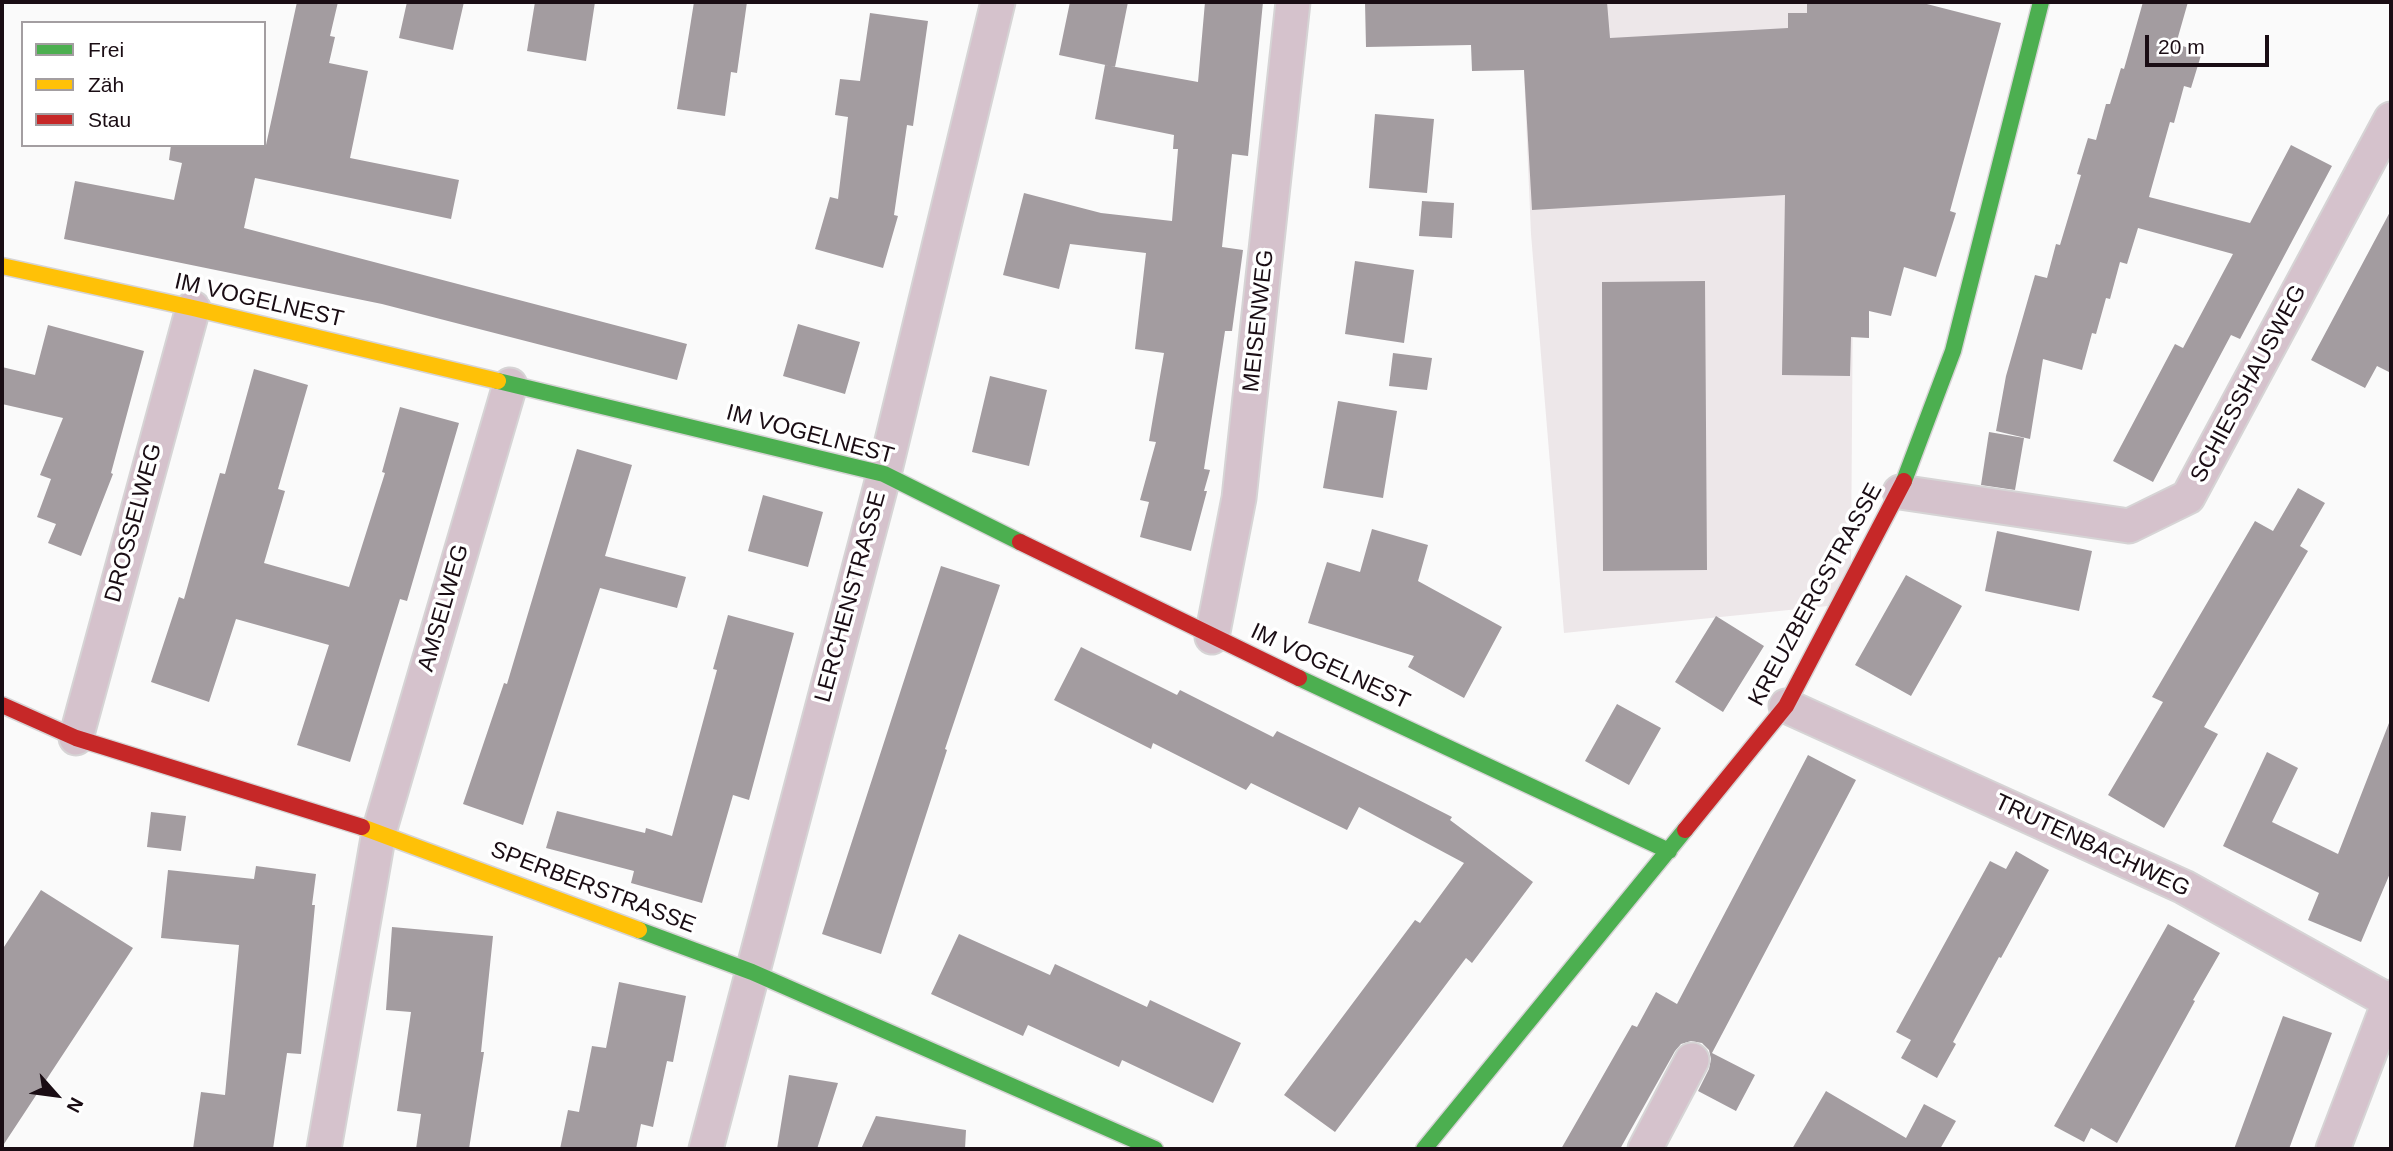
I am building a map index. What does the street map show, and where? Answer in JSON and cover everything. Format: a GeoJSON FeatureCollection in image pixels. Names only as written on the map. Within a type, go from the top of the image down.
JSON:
{"type":"FeatureCollection","features":[{"type":"Feature","properties":{"kind":"street","name":"LERCHENSTRASSE"},"geometry":{"type":"LineString","coordinates":[[705,1149],[884,474],[998,2]]}},
{"type":"Feature","properties":{"kind":"street","name":"MEISENWEG"},"geometry":{"type":"LineString","coordinates":[[1212,637],[1239,498],[1293,2]]}},
{"type":"Feature","properties":{"kind":"street","name":"KREUZBERGSTRASSE"},"geometry":{"type":"LineString","coordinates":[[1424,1149],[1786,706],[1900,492],[1953,351],[2041,2]]}},
{"type":"Feature","properties":{"kind":"street","name":"SCHIESSHAUSWEG"},"geometry":{"type":"LineString","coordinates":[[1900,492],[2129,526],[2188,497],[2391,119]]}},
{"type":"Feature","properties":{"kind":"street","name":"IM VOGELNEST"},"geometry":{"type":"LineString","coordinates":[[2,266],[193,308],[884,474],[1212,637],[1670,850]]}},
{"type":"Feature","properties":{"kind":"street","name":"DROSSELWEG"},"geometry":{"type":"LineString","coordinates":[[76,738],[193,308]]}},
{"type":"Feature","properties":{"kind":"street","name":"AMSELWEG"},"geometry":{"type":"LineString","coordinates":[[324,1149],[379,832],[510,385]]}},
{"type":"Feature","properties":{"kind":"street","name":"SPERBERSTRASSE"},"geometry":{"type":"LineString","coordinates":[[2,705],[76,738],[379,832],[752,972],[1156,1149]]}},
{"type":"Feature","properties":{"kind":"street","name":"TRUTENBACHWEG"},"geometry":{"type":"LineString","coordinates":[[1786,706],[2184,887],[2390,999]]}},
{"type":"Feature","properties":{"kind":"street"},"geometry":{"type":"LineString","coordinates":[[2333,1149],[2390,999]]}},
{"type":"Feature","properties":{"kind":"street"},"geometry":{"type":"LineString","coordinates":[[1645,1149],[1692,1060]]}},
{"type":"Feature","properties":{"kind":"shaded area"},"geometry":{"type":"Polygon","coordinates":[[[1521,2],[1855,2],[1851,564],[1828,606],[1564,633],[1531,234],[1521,2]]]}},
{"type":"Feature","properties":{"kind":"building"},"geometry":{"type":"Polygon","coordinates":[[[297,2],[338,2],[330,36],[335,37],[329,63],[368,71],[350,158],[459,180],[451,219],[255,178],[244,228],[687,344],[677,380],[382,304],[64,239],[75,181],[174,200],[182,163],[169,160],[171,147],[266,145],[297,2]]]}},
{"type":"Feature","properties":{"kind":"building"},"geometry":{"type":"Polygon","coordinates":[[[407,2],[464,2],[453,50],[399,38],[407,2]]]}},
{"type":"Feature","properties":{"kind":"building"},"geometry":{"type":"Polygon","coordinates":[[[535,2],[595,2],[586,61],[527,51],[535,2]]]}},
{"type":"Feature","properties":{"kind":"building"},"geometry":{"type":"Polygon","coordinates":[[[694,2],[747,2],[737,73],[731,72],[725,116],[677,109],[694,2]]]}},
{"type":"Feature","properties":{"kind":"building"},"geometry":{"type":"Polygon","coordinates":[[[1070,2],[1128,2],[1115,67],[1059,55],[1070,2]]]}},
{"type":"Feature","properties":{"kind":"building"},"geometry":{"type":"Polygon","coordinates":[[[1205,2],[1263,2],[1248,156],[1232,154],[1222,247],[1243,250],[1232,331],[1225,331],[1204,469],[1210,470],[1204,491],[1207,491],[1191,551],[1140,537],[1149,502],[1140,500],[1156,442],[1149,441],[1164,353],[1135,349],[1146,253],[1070,244],[1059,289],[1003,275],[1024,193],[1101,213],[1172,221],[1178,149],[1173,149],[1174,135],[1095,119],[1105,65],[1198,82],[1205,2]]]}},
{"type":"Feature","properties":{"kind":"building"},"geometry":{"type":"Polygon","coordinates":[[[1365,2],[1607,2],[1610,38],[1788,28],[1788,13],[1807,13],[1807,2],[1919,2],[2001,23],[1950,211],[1956,213],[1936,277],[1904,267],[1891,316],[1869,311],[1869,338],[1851,337],[1850,376],[1782,375],[1785,195],[1532,210],[1524,70],[1472,71],[1471,45],[1366,47],[1365,2]]]}},
{"type":"Feature","properties":{"kind":"building"},"geometry":{"type":"Polygon","coordinates":[[[2143,2],[2188,2],[2176,44],[2202,52],[2191,88],[2184,86],[2174,123],[2170,122],[2149,197],[2250,223],[2291,145],[2332,166],[2240,339],[2231,335],[2153,482],[2113,461],[2175,344],[2183,348],[2233,254],[2138,228],[2127,264],[2120,262],[2110,299],[2106,298],[2096,334],[2092,333],[2082,370],[2043,359],[2030,439],[1996,431],[2006,376],[2035,275],[2047,278],[2056,244],[2060,245],[2081,175],[2077,174],[2088,138],[2096,140],[2106,104],[2110,104],[2121,68],[2124,69],[2143,2]]]}},
{"type":"Feature","properties":{"kind":"building"},"geometry":{"type":"Polygon","coordinates":[[[870,13],[928,21],[913,126],[907,125],[894,215],[898,216],[883,268],[815,249],[830,197],[838,199],[848,117],[835,115],[840,79],[860,81],[870,13]]]}},
{"type":"Feature","properties":{"kind":"building"},"geometry":{"type":"Polygon","coordinates":[[[1375,114],[1434,119],[1427,193],[1369,188],[1375,114]]]}},
{"type":"Feature","properties":{"kind":"building"},"geometry":{"type":"Polygon","coordinates":[[[1422,201],[1454,203],[1452,238],[1419,236],[1422,201]]]}},
{"type":"Feature","properties":{"kind":"building"},"geometry":{"type":"Polygon","coordinates":[[[2391,210],[2391,373],[2377,366],[2365,388],[2311,360],[2391,210]]]}},
{"type":"Feature","properties":{"kind":"building"},"geometry":{"type":"Polygon","coordinates":[[[1355,261],[1414,270],[1404,343],[1345,334],[1355,261]]]}},
{"type":"Feature","properties":{"kind":"building"},"geometry":{"type":"Polygon","coordinates":[[[1705,281],[1707,570],[1603,571],[1602,282],[1705,281]]]}},
{"type":"Feature","properties":{"kind":"building"},"geometry":{"type":"Polygon","coordinates":[[[798,324],[860,342],[845,394],[783,376],[798,324]]]}},
{"type":"Feature","properties":{"kind":"building"},"geometry":{"type":"Polygon","coordinates":[[[48,325],[144,351],[111,473],[113,474],[81,556],[48,543],[56,524],[37,517],[51,479],[40,475],[63,418],[2,404],[2,367],[35,375],[48,325]]]}},
{"type":"Feature","properties":{"kind":"building"},"geometry":{"type":"Polygon","coordinates":[[[1393,353],[1432,358],[1427,390],[1389,386],[1393,353]]]}},
{"type":"Feature","properties":{"kind":"building"},"geometry":{"type":"Polygon","coordinates":[[[254,369],[308,385],[278,489],[285,491],[264,563],[349,587],[385,473],[382,472],[400,407],[459,423],[407,601],[400,599],[350,762],[297,745],[329,645],[236,619],[209,702],[151,682],[179,597],[184,599],[220,473],[225,474],[254,369]]]}},
{"type":"Feature","properties":{"kind":"building"},"geometry":{"type":"Polygon","coordinates":[[[990,376],[1047,390],[1029,466],[972,452],[990,376]]]}},
{"type":"Feature","properties":{"kind":"building"},"geometry":{"type":"Polygon","coordinates":[[[1338,401],[1397,411],[1383,498],[1323,488],[1338,401]]]}},
{"type":"Feature","properties":{"kind":"building"},"geometry":{"type":"Polygon","coordinates":[[[1989,432],[2024,438],[2015,490],[1981,485],[1989,432]]]}},
{"type":"Feature","properties":{"kind":"building"},"geometry":{"type":"Polygon","coordinates":[[[577,449],[632,465],[605,556],[686,577],[677,608],[600,588],[523,825],[463,804],[504,683],[507,684],[577,449]]]}},
{"type":"Feature","properties":{"kind":"building"},"geometry":{"type":"Polygon","coordinates":[[[2298,488],[2325,503],[2300,546],[2308,551],[2204,727],[2218,734],[2164,828],[2108,795],[2163,702],[2152,697],[2255,521],[2273,531],[2298,488]]]}},
{"type":"Feature","properties":{"kind":"building"},"geometry":{"type":"Polygon","coordinates":[[[763,495],[823,512],[808,567],[748,551],[763,495]]]}},
{"type":"Feature","properties":{"kind":"building"},"geometry":{"type":"Polygon","coordinates":[[[1372,529],[1428,545],[1418,581],[1502,627],[1464,698],[1408,667],[1414,656],[1308,623],[1327,562],[1360,572],[1372,529]]]}},
{"type":"Feature","properties":{"kind":"building"},"geometry":{"type":"Polygon","coordinates":[[[1997,531],[2092,551],[2079,611],[1985,591],[1997,531]]]}},
{"type":"Feature","properties":{"kind":"building"},"geometry":{"type":"Polygon","coordinates":[[[941,566],[1000,585],[881,954],[822,934],[941,566]]]}},
{"type":"Feature","properties":{"kind":"building"},"geometry":{"type":"Polygon","coordinates":[[[1906,575],[1962,606],[1911,696],[1855,665],[1906,575]]]}},
{"type":"Feature","properties":{"kind":"building"},"geometry":{"type":"Polygon","coordinates":[[[728,615],[794,633],[749,800],[733,795],[702,903],[631,883],[634,871],[546,848],[557,811],[645,833],[646,828],[672,836],[717,670],[713,669],[728,615]]]}},
{"type":"Feature","properties":{"kind":"building"},"geometry":{"type":"Polygon","coordinates":[[[1716,616],[1764,646],[1723,712],[1675,682],[1716,616]]]}},
{"type":"Feature","properties":{"kind":"building"},"geometry":{"type":"Polygon","coordinates":[[[1081,647],[1177,695],[1180,690],[1273,737],[1277,731],[1452,817],[1450,820],[1533,882],[1472,963],[1466,958],[1335,1132],[1284,1095],[1415,920],[1420,923],[1464,863],[1359,807],[1347,830],[1251,783],[1246,790],[1153,743],[1151,749],[1054,700],[1081,647]]]}},
{"type":"Feature","properties":{"kind":"building"},"geometry":{"type":"Polygon","coordinates":[[[1617,704],[1661,728],[1629,785],[1585,761],[1617,704]]]}},
{"type":"Feature","properties":{"kind":"building"},"geometry":{"type":"Polygon","coordinates":[[[2389,723],[2391,871],[2361,942],[2308,920],[2319,893],[2223,846],[2267,752],[2298,768],[2272,822],[2338,854],[2389,723]]]}},
{"type":"Feature","properties":{"kind":"building"},"geometry":{"type":"Polygon","coordinates":[[[1808,755],[1856,780],[1712,1053],[1755,1075],[1736,1111],[1698,1091],[1711,1059],[1709,1050],[1702,1043],[1691,1041],[1681,1044],[1675,1051],[1620,1149],[1561,1149],[1632,1025],[1637,1027],[1656,992],[1677,1004],[1808,755]]]}},
{"type":"Feature","properties":{"kind":"building"},"geometry":{"type":"Polygon","coordinates":[[[151,812],[186,816],[181,851],[147,847],[151,812]]]}},
{"type":"Feature","properties":{"kind":"building"},"geometry":{"type":"Polygon","coordinates":[[[2016,851],[2049,870],[1953,1042],[1956,1044],[1937,1078],[1901,1058],[1911,1040],[1896,1032],[1990,861],[2006,869],[2016,851]]]}},
{"type":"Feature","properties":{"kind":"building"},"geometry":{"type":"Polygon","coordinates":[[[256,866],[316,874],[301,1054],[287,1053],[273,1149],[193,1149],[201,1092],[225,1095],[239,945],[161,938],[168,870],[254,879],[256,866]]]}},
{"type":"Feature","properties":{"kind":"building"},"geometry":{"type":"Polygon","coordinates":[[[41,890],[133,948],[2,1147],[2,950],[41,890]]]}},
{"type":"Feature","properties":{"kind":"building"},"geometry":{"type":"Polygon","coordinates":[[[2168,924],[2220,953],[2117,1143],[2091,1128],[2084,1142],[2054,1126],[2168,924]]]}},
{"type":"Feature","properties":{"kind":"building"},"geometry":{"type":"Polygon","coordinates":[[[392,927],[493,936],[481,1052],[484,1052],[469,1149],[416,1149],[421,1114],[397,1111],[411,1012],[386,1010],[392,927]]]}},
{"type":"Feature","properties":{"kind":"building"},"geometry":{"type":"Polygon","coordinates":[[[959,934],[1050,975],[1055,964],[1147,1007],[1150,1000],[1241,1043],[1213,1103],[1122,1060],[1119,1067],[1028,1025],[1023,1036],[931,994],[959,934]]]}},
{"type":"Feature","properties":{"kind":"building"},"geometry":{"type":"Polygon","coordinates":[[[619,982],[686,996],[673,1062],[667,1061],[653,1127],[641,1124],[636,1149],[560,1149],[568,1110],[579,1112],[592,1046],[606,1048],[619,982]]]}},
{"type":"Feature","properties":{"kind":"building"},"geometry":{"type":"Polygon","coordinates":[[[2283,1016],[2332,1033],[2289,1149],[2234,1149],[2283,1016]]]}},
{"type":"Feature","properties":{"kind":"building"},"geometry":{"type":"Polygon","coordinates":[[[789,1075],[838,1083],[817,1149],[777,1149],[789,1075]]]}},
{"type":"Feature","properties":{"kind":"building"},"geometry":{"type":"Polygon","coordinates":[[[1826,1091],[1906,1138],[1924,1104],[1956,1121],[1940,1149],[1792,1149],[1826,1091]]]}},
{"type":"Feature","properties":{"kind":"building"},"geometry":{"type":"Polygon","coordinates":[[[876,1116],[966,1130],[965,1149],[861,1149],[876,1116]]]}},
{"type":"Feature","properties":{"kind":"traffic: fast"},"geometry":{"type":"LineString","coordinates":[[1904,481],[1953,351],[2041,2]]}},
{"type":"Feature","properties":{"kind":"traffic: fast"},"geometry":{"type":"LineString","coordinates":[[498,381],[884,474],[1020,542]]}},
{"type":"Feature","properties":{"kind":"traffic: fast"},"geometry":{"type":"LineString","coordinates":[[1299,678],[1669,851]]}},
{"type":"Feature","properties":{"kind":"traffic: fast"},"geometry":{"type":"LineString","coordinates":[[1424,1149],[1685,830]]}},
{"type":"Feature","properties":{"kind":"traffic: fast"},"geometry":{"type":"LineString","coordinates":[[639,930],[752,972],[1155,1149]]}},
{"type":"Feature","properties":{"kind":"traffic: slow"},"geometry":{"type":"LineString","coordinates":[[2,266],[193,308],[498,381]]}},
{"type":"Feature","properties":{"kind":"traffic: slow"},"geometry":{"type":"LineString","coordinates":[[362,827],[639,930]]}},
{"type":"Feature","properties":{"kind":"traffic: jam"},"geometry":{"type":"LineString","coordinates":[[1685,830],[1786,706],[1904,481]]}},
{"type":"Feature","properties":{"kind":"traffic: jam"},"geometry":{"type":"LineString","coordinates":[[1020,542],[1299,678]]}},
{"type":"Feature","properties":{"kind":"traffic: jam"},"geometry":{"type":"LineString","coordinates":[[2,705],[76,738],[362,827]]}}]}
